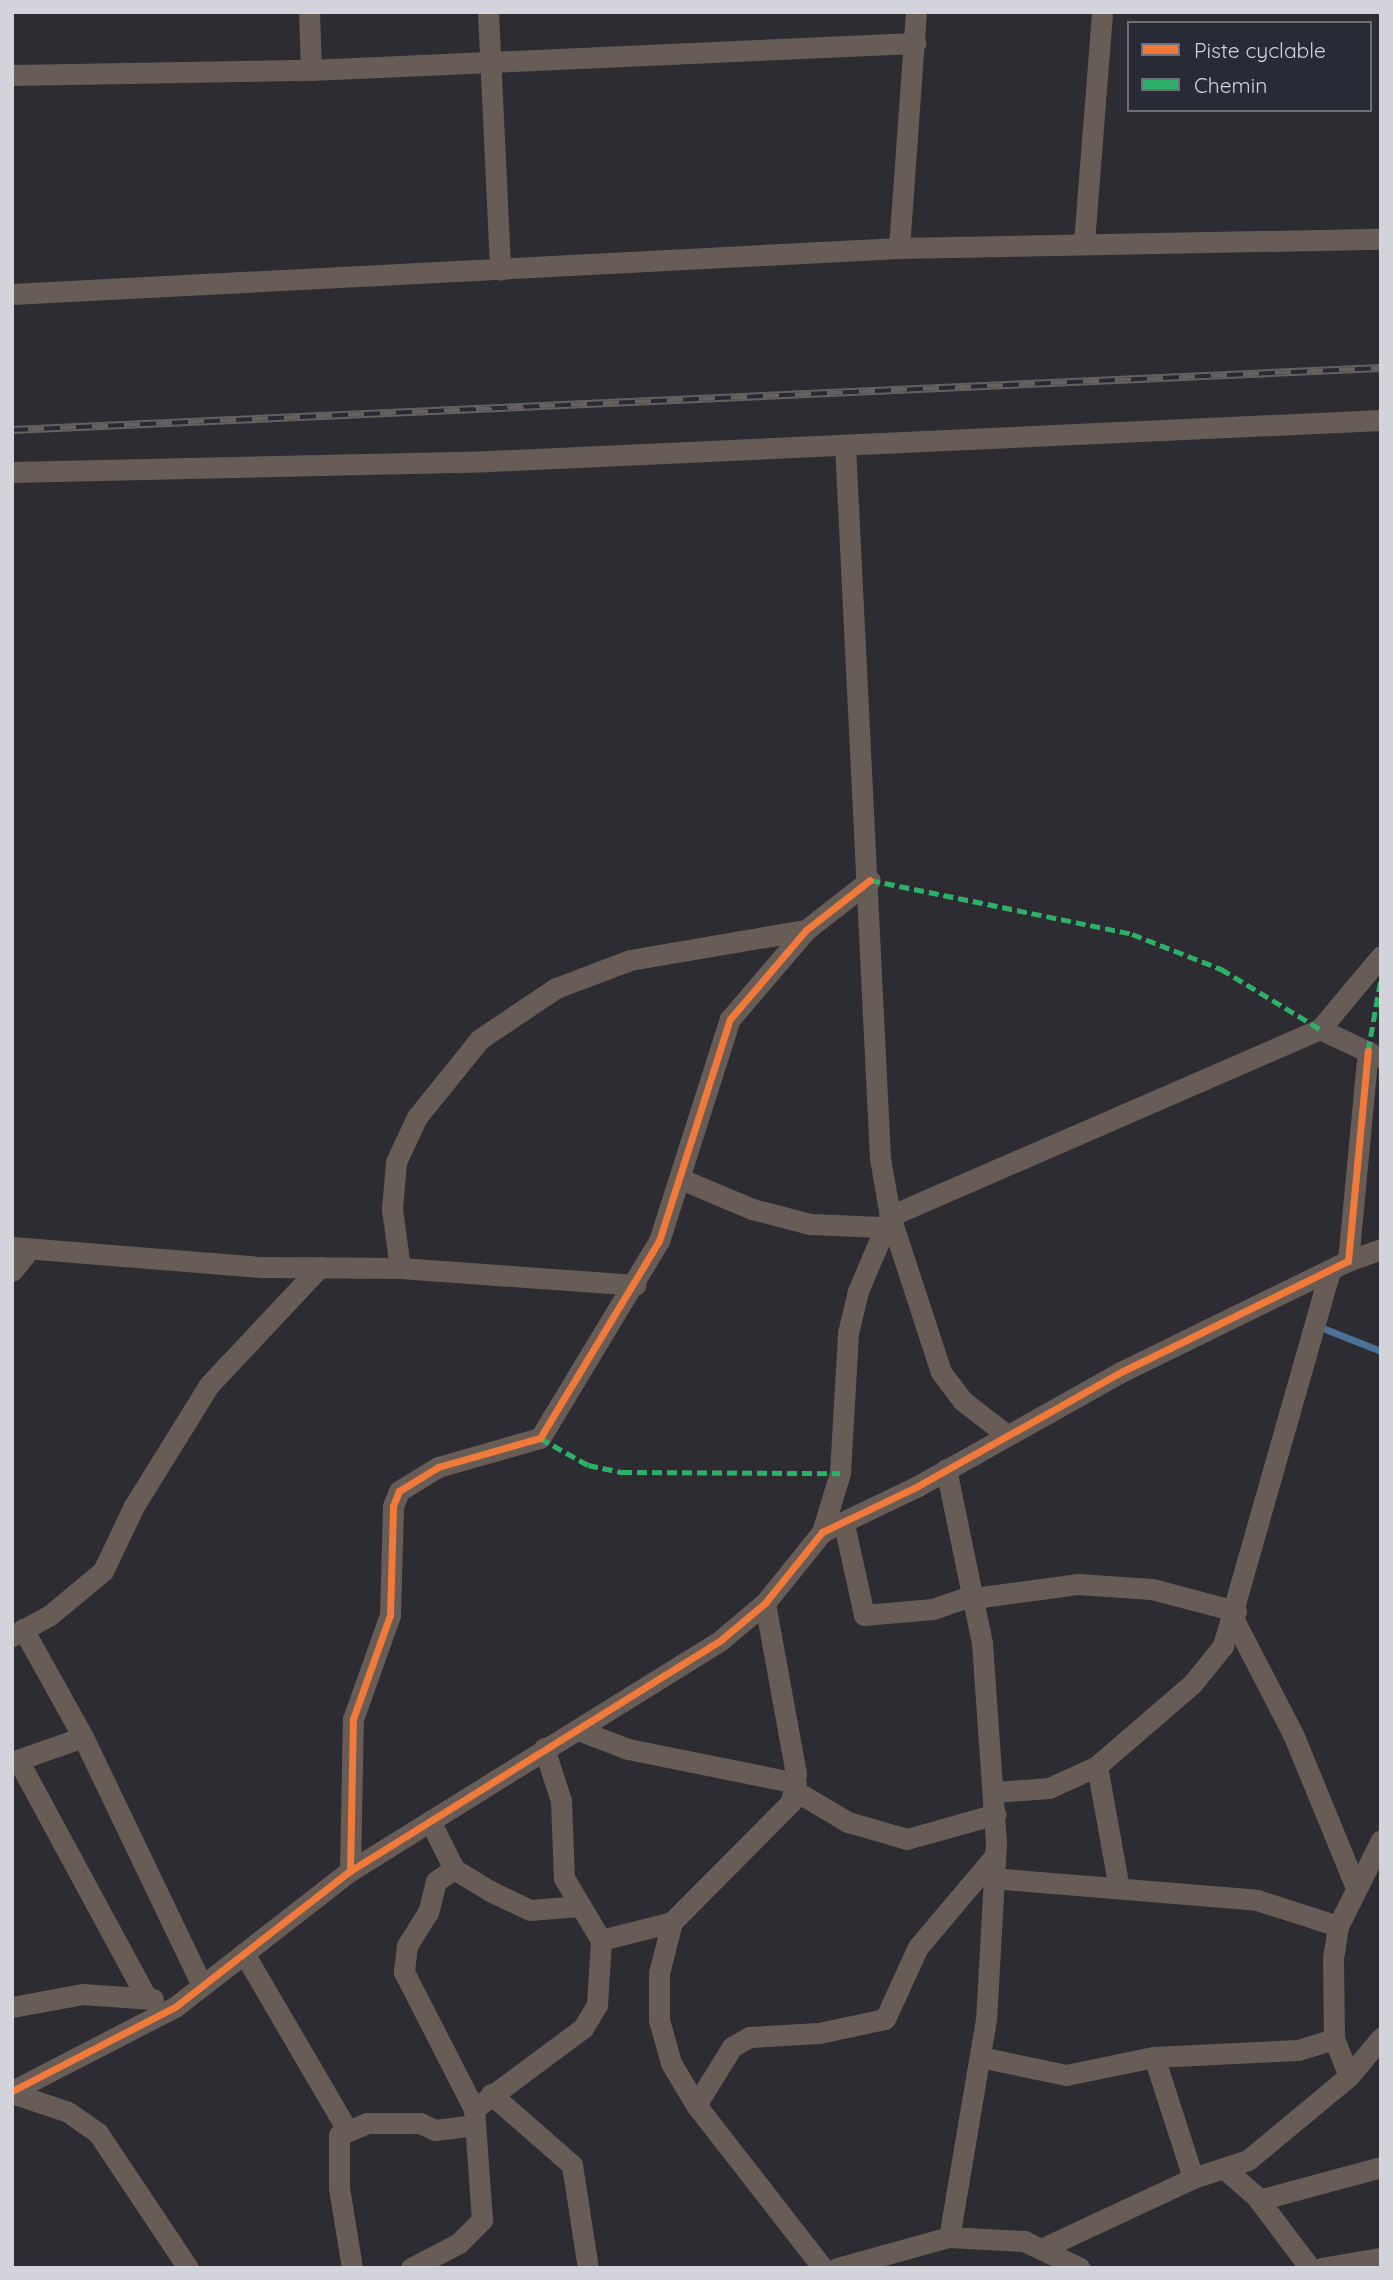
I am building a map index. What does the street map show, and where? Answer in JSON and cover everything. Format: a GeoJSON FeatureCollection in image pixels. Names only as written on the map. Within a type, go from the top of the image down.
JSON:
{"type":"FeatureCollection","features":[{"type":"Feature","properties":{"kind":"street"},"geometry":{"type":"LineString","coordinates":[[309,12],[311,69]]}},
{"type":"Feature","properties":{"kind":"street"},"geometry":{"type":"LineString","coordinates":[[488,12],[500,270]]}},
{"type":"Feature","properties":{"kind":"street"},"geometry":{"type":"LineString","coordinates":[[899,248],[916,12]]}},
{"type":"Feature","properties":{"kind":"street"},"geometry":{"type":"LineString","coordinates":[[1084,242],[1102,12]]}},
{"type":"Feature","properties":{"kind":"street"},"geometry":{"type":"LineString","coordinates":[[12,75],[311,69],[915,43]]}},
{"type":"Feature","properties":{"kind":"street"},"geometry":{"type":"LineString","coordinates":[[12,294],[899,248],[1084,242],[1381,239]]}},
{"type":"Feature","properties":{"kind":"street"},"geometry":{"type":"LineString","coordinates":[[12,471],[489,461],[1381,420]]}},
{"type":"Feature","properties":{"kind":"street"},"geometry":{"type":"LineString","coordinates":[[845,445],[859,789],[870,880],[880,1158],[886,1221],[941,1371],[963,1401],[1007,1435]]}},
{"type":"Feature","properties":{"kind":"street"},"geometry":{"type":"LineString","coordinates":[[350,1871],[353,1719],[390,1615],[393,1506],[399,1491],[438,1467],[540,1438],[635,1285],[659,1241],[730,1019],[806,930],[870,880]]}},
{"type":"Feature","properties":{"kind":"street"},"geometry":{"type":"LineString","coordinates":[[400,1268],[392,1209],[396,1162],[416,1117],[480,1039],[556,988],[630,960],[806,930]]}},
{"type":"Feature","properties":{"kind":"street"},"geometry":{"type":"LineString","coordinates":[[681,1179],[752,1209],[810,1224],[886,1221],[1320,1029],[1381,956]]}},
{"type":"Feature","properties":{"kind":"street"},"geometry":{"type":"LineString","coordinates":[[994,1792],[1049,1788],[1097,1766],[1193,1683],[1223,1646],[1235,1615],[1339,1266],[1374,1055],[1320,1029]]}},
{"type":"Feature","properties":{"kind":"street"},"geometry":{"type":"LineString","coordinates":[[12,2092],[175,2007],[350,1871],[722,1639],[765,1603],[822,1532],[840,1474],[848,1333],[886,1221]]}},
{"type":"Feature","properties":{"kind":"street"},"geometry":{"type":"LineString","coordinates":[[12,1271],[21,1248],[320,1268],[400,1268],[635,1285]]}},
{"type":"Feature","properties":{"kind":"street"},"geometry":{"type":"LineString","coordinates":[[822,1532],[844,1524],[1007,1435],[1339,1266],[1381,1249]]}},
{"type":"Feature","properties":{"kind":"street"},"geometry":{"type":"LineString","coordinates":[[202,1985],[83,1737],[18,1633],[103,1571],[134,1506],[209,1385],[320,1268]]}},
{"type":"Feature","properties":{"kind":"street"},"geometry":{"type":"LineString","coordinates":[[946,1469],[973,1597],[996,1814],[980,2057],[949,2237]]}},
{"type":"Feature","properties":{"kind":"street"},"geometry":{"type":"LineString","coordinates":[[844,1524],[864,1615],[933,1609],[973,1597],[1077,1584],[1152,1589],[1235,1615],[1293,1734],[1355,1885]]}},
{"type":"Feature","properties":{"kind":"street"},"geometry":{"type":"LineString","coordinates":[[601,1940],[672,1922],[776,1822],[795,1786],[765,1603]]}},
{"type":"Feature","properties":{"kind":"street"},"geometry":{"type":"LineString","coordinates":[[578,1730],[628,1749],[795,1786],[848,1822],[907,1839],[996,1814]]}},
{"type":"Feature","properties":{"kind":"street"},"geometry":{"type":"LineString","coordinates":[[83,1737],[15,1761],[145,1996]]}},
{"type":"Feature","properties":{"kind":"street"},"geometry":{"type":"LineString","coordinates":[[346,2128],[474,2117],[491,2094],[583,2028],[597,2005],[601,1940],[564,1878],[561,1801],[544,1748]]}},
{"type":"Feature","properties":{"kind":"street"},"geometry":{"type":"LineString","coordinates":[[1097,1766],[1119,1888]]}},
{"type":"Feature","properties":{"kind":"street"},"geometry":{"type":"LineString","coordinates":[[430,1821],[454,1869],[530,1910],[550,1913],[579,1906]]}},
{"type":"Feature","properties":{"kind":"street"},"geometry":{"type":"LineString","coordinates":[[1349,2076],[1334,2039],[1338,1926],[1355,1885],[1381,1840]]}},
{"type":"Feature","properties":{"kind":"street"},"geometry":{"type":"LineString","coordinates":[[696,2105],[732,2047],[749,2037],[819,2033],[885,2019],[918,1947],[995,1856]]}},
{"type":"Feature","properties":{"kind":"street"},"geometry":{"type":"LineString","coordinates":[[411,2268],[459,2243],[482,2220],[474,2117],[404,1972],[407,1946],[428,1912],[436,1881],[454,1869]]}},
{"type":"Feature","properties":{"kind":"street"},"geometry":{"type":"LineString","coordinates":[[992,1878],[1257,1900],[1338,1926]]}},
{"type":"Feature","properties":{"kind":"street"},"geometry":{"type":"LineString","coordinates":[[672,1922],[659,1973],[659,2020],[671,2063],[696,2105],[823,2268]]}},
{"type":"Feature","properties":{"kind":"street"},"geometry":{"type":"LineString","coordinates":[[245,1955],[346,2128]]}},
{"type":"Feature","properties":{"kind":"street"},"geometry":{"type":"LineString","coordinates":[[12,2007],[82,1994],[145,1996],[175,2007]]}},
{"type":"Feature","properties":{"kind":"street"},"geometry":{"type":"LineString","coordinates":[[1041,2249],[1193,2178],[1227,2171],[1248,2160],[1349,2076],[1381,2038]]}},
{"type":"Feature","properties":{"kind":"street"},"geometry":{"type":"LineString","coordinates":[[980,2057],[1066,2075],[1154,2057],[1298,2050],[1334,2039]]}},
{"type":"Feature","properties":{"kind":"street"},"geometry":{"type":"LineString","coordinates":[[1154,2057],[1193,2178]]}},
{"type":"Feature","properties":{"kind":"street"},"geometry":{"type":"LineString","coordinates":[[12,2092],[68,2112],[98,2133],[188,2268]]}},
{"type":"Feature","properties":{"kind":"street"},"geometry":{"type":"LineString","coordinates":[[491,2094],[572,2165],[588,2268]]}},
{"type":"Feature","properties":{"kind":"street"},"geometry":{"type":"LineString","coordinates":[[346,2128],[336,2143],[352,2268]]}},
{"type":"Feature","properties":{"kind":"street"},"geometry":{"type":"LineString","coordinates":[[1259,2200],[1381,2167]]}},
{"type":"Feature","properties":{"kind":"street"},"geometry":{"type":"LineString","coordinates":[[1227,2171],[1259,2200],[1310,2268]]}},
{"type":"Feature","properties":{"kind":"street"},"geometry":{"type":"LineString","coordinates":[[837,2268],[949,2237],[1024,2241],[1080,2268]]}},
{"type":"Feature","properties":{"kind":"street"},"geometry":{"type":"LineString","coordinates":[[1321,2268],[1381,2258]]}},
{"type":"Feature","properties":{"kind":"waterway"},"geometry":{"type":"LineString","coordinates":[[1325,1329],[1381,1351]]}},
{"type":"Feature","properties":{"kind":"railway"},"geometry":{"type":"LineString","coordinates":[[12,430],[1381,368]]}},
{"type":"Feature","properties":{"kind":"marked path"},"geometry":{"type":"LineString","coordinates":[[870,880],[1132,934],[1221,969],[1320,1029]]}},
{"type":"Feature","properties":{"kind":"marked path"},"geometry":{"type":"LineString","coordinates":[[1368,1051],[1381,979]]}},
{"type":"Feature","properties":{"kind":"marked path"},"geometry":{"type":"LineString","coordinates":[[540,1438],[588,1465],[622,1472],[840,1473]]}},
{"type":"Feature","properties":{"kind":"cycle path"},"geometry":{"type":"LineString","coordinates":[[12,2091],[175,2007],[350,1871],[353,1719],[390,1615],[393,1506],[399,1491],[438,1467],[540,1438],[659,1241],[730,1019],[806,930],[870,880]]}},
{"type":"Feature","properties":{"kind":"cycle path"},"geometry":{"type":"LineString","coordinates":[[350,1871],[722,1639],[765,1603],[822,1532],[916,1487],[1123,1371],[1348,1261],[1368,1051]]}}]}
